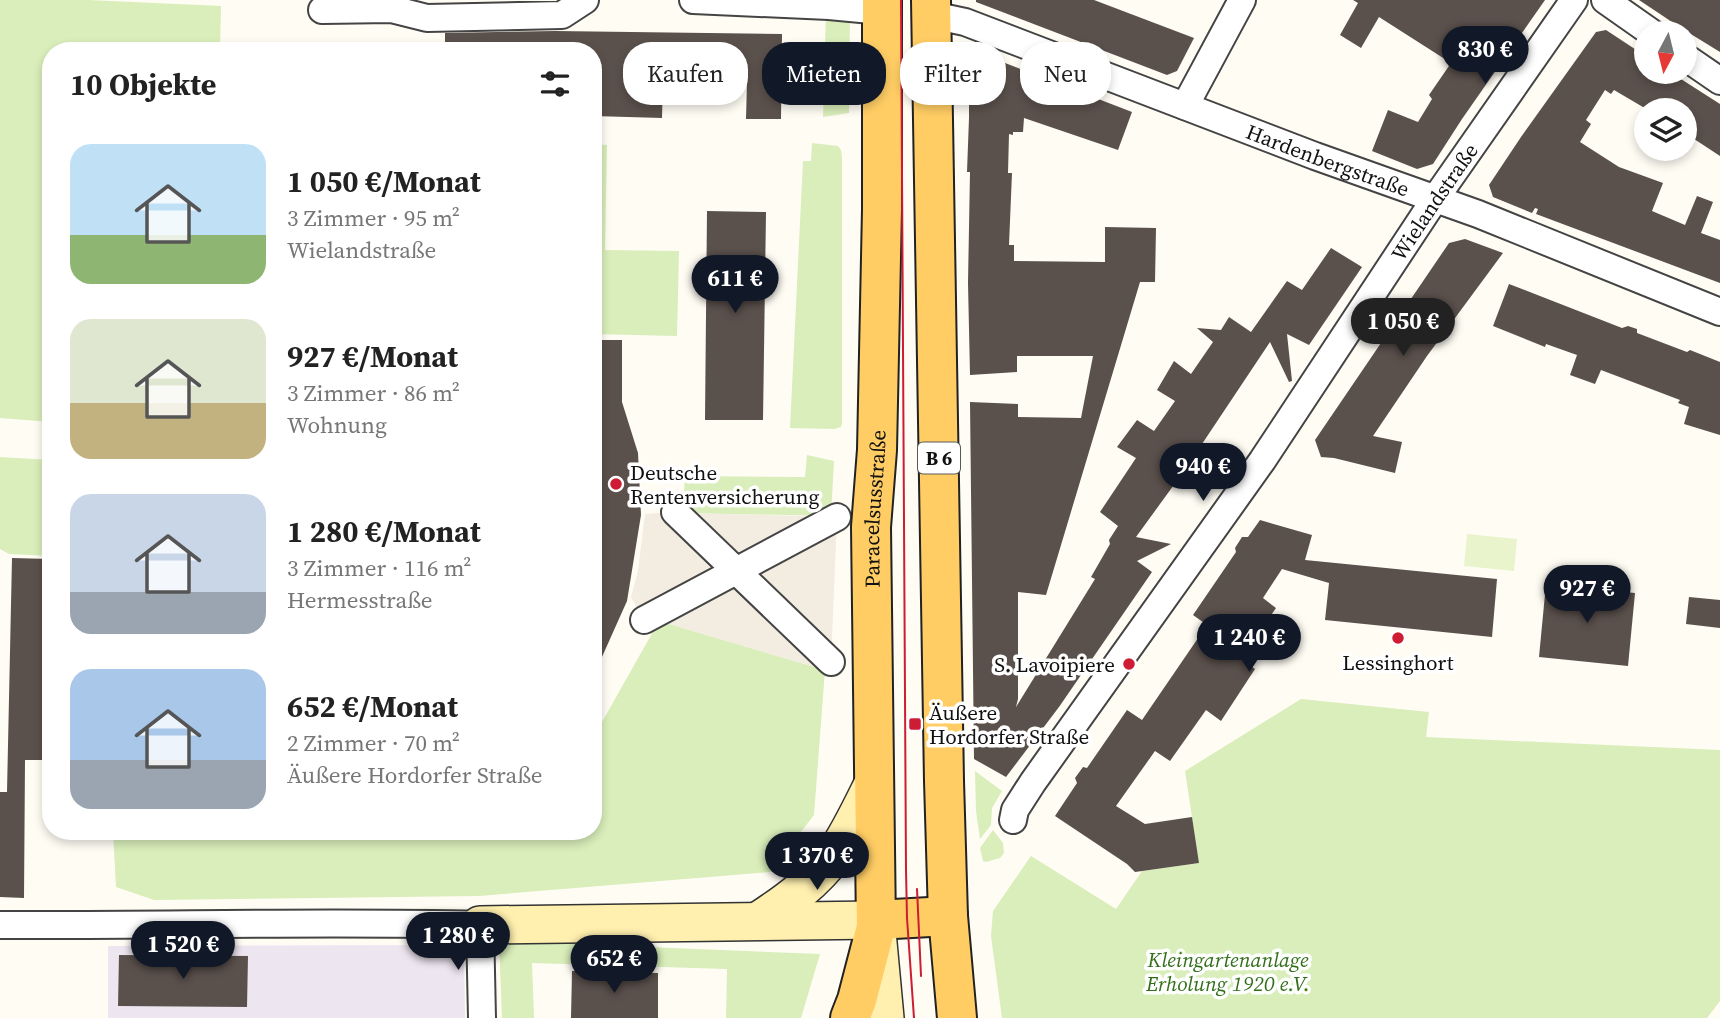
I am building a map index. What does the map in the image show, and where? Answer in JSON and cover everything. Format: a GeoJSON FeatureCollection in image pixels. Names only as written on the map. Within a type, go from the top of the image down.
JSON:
{"type":"FeatureCollection","features":[{"type":"Feature","properties":{"kind":"main road","name":"Paracelsusstraße"},"geometry":{"type":"LineString","coordinates":[[876,923],[871,527],[877,450],[882,5]]}},
{"type":"Feature","properties":{"kind":"main road","name":"B 6"},"geometry":{"type":"LineString","coordinates":[[931,8],[948,916],[957,1018]]}},
{"type":"Feature","properties":{"kind":"main road"},"geometry":{"type":"LineString","coordinates":[[850,1018],[876,923],[948,916]]}},
{"type":"Feature","properties":{"kind":"street"},"geometry":{"type":"LineString","coordinates":[[322,10],[391,9],[428,18],[562,15],[586,0]]}},
{"type":"Feature","properties":{"kind":"street"},"geometry":{"type":"LineString","coordinates":[[693,0],[829,6],[882,5]]}},
{"type":"Feature","properties":{"kind":"street"},"geometry":{"type":"LineString","coordinates":[[1185,106],[1242,0]]}},
{"type":"Feature","properties":{"kind":"street","name":"Wielandstraße"},"geometry":{"type":"LineString","coordinates":[[1013,820],[1021,800],[1262,461],[1435,199],[1574,0]]}},
{"type":"Feature","properties":{"kind":"street"},"geometry":{"type":"LineString","coordinates":[[1605,0],[1635,21]]}},
{"type":"Feature","properties":{"kind":"street","name":"Hardenbergstraße"},"geometry":{"type":"LineString","coordinates":[[931,8],[1185,106],[1478,214],[1720,313]]}},
{"type":"Feature","properties":{"kind":"street"},"geometry":{"type":"LineString","coordinates":[[1698,66],[1720,81]]}},
{"type":"Feature","properties":{"kind":"street"},"geometry":{"type":"LineString","coordinates":[[675,512],[831,662]]}},
{"type":"Feature","properties":{"kind":"street"},"geometry":{"type":"LineString","coordinates":[[644,620],[837,517]]}},
{"type":"Feature","properties":{"kind":"street"},"geometry":{"type":"LineString","coordinates":[[758,921],[810,883],[830,860],[874,782]]}},
{"type":"Feature","properties":{"kind":"street"},"geometry":{"type":"LineString","coordinates":[[0,925],[370,922],[480,925],[758,921],[876,923]]}},
{"type":"Feature","properties":{"kind":"street","name":"Paracelsusstraße"},"geometry":{"type":"LineString","coordinates":[[876,923],[885,1018]]}},
{"type":"Feature","properties":{"kind":"street"},"geometry":{"type":"LineString","coordinates":[[480,925],[482,1018]]}},
{"type":"Feature","properties":{"kind":"shaded area"},"geometry":{"type":"Polygon","coordinates":[[[675,512],[837,517],[831,662],[825,670],[659,621],[644,620],[631,597],[638,571],[645,514],[675,512]]]}},
{"type":"Feature","properties":{"kind":"shaded area"},"geometry":{"type":"Polygon","coordinates":[[[464,945],[465,1018],[108,1018],[108,946],[464,945]]]}},
{"type":"Feature","properties":{"kind":"green space"},"geometry":{"type":"Polygon","coordinates":[[[0,0],[88,0],[221,6],[220,42],[42,42],[42,421],[0,418],[0,0]]]}},
{"type":"Feature","properties":{"kind":"green space"},"geometry":{"type":"Polygon","coordinates":[[[826,12],[850,12],[850,42],[825,42],[826,12]]]}},
{"type":"Feature","properties":{"kind":"green space"},"geometry":{"type":"Polygon","coordinates":[[[823,105],[849,105],[849,113],[823,117],[823,105]]]}},
{"type":"Feature","properties":{"kind":"green space"},"geometry":{"type":"Polygon","coordinates":[[[812,143],[838,146],[842,157],[842,423],[841,427],[834,429],[790,428],[803,161],[811,161],[812,143]]]}},
{"type":"Feature","properties":{"kind":"green space"},"geometry":{"type":"Polygon","coordinates":[[[602,145],[607,145],[605,250],[679,251],[677,336],[602,334],[602,145]]]}},
{"type":"Feature","properties":{"kind":"green space"},"geometry":{"type":"Polygon","coordinates":[[[807,455],[834,461],[831,516],[683,513],[685,476],[805,477],[807,455]]]}},
{"type":"Feature","properties":{"kind":"green space"},"geometry":{"type":"Polygon","coordinates":[[[0,457],[42,459],[42,556],[9,554],[0,549],[0,457]]]}},
{"type":"Feature","properties":{"kind":"green space"},"geometry":{"type":"Polygon","coordinates":[[[1467,534],[1517,539],[1514,571],[1464,566],[1467,534]]]}},
{"type":"Feature","properties":{"kind":"green space"},"geometry":{"type":"Polygon","coordinates":[[[659,621],[825,670],[814,815],[770,872],[479,896],[154,900],[116,887],[113,840],[602,840],[602,722],[659,621]]]}},
{"type":"Feature","properties":{"kind":"green space","name":"Kleingartenanlage Erholung 1920 e.V."},"geometry":{"type":"Polygon","coordinates":[[[1301,699],[1429,712],[1426,737],[1720,750],[1720,1001],[1707,1018],[1002,1018],[991,936],[993,911],[1031,856],[1116,909],[1142,871],[1199,863],[1185,771],[1301,699]]]}},
{"type":"Feature","properties":{"kind":"green space"},"geometry":{"type":"Polygon","coordinates":[[[975,771],[1002,791],[992,808],[991,825],[980,839],[976,811],[975,771]]]}},
{"type":"Feature","properties":{"kind":"green space"},"geometry":{"type":"Polygon","coordinates":[[[993,830],[1003,843],[1004,853],[1000,858],[986,862],[983,861],[980,848],[993,830]]]}},
{"type":"Feature","properties":{"kind":"green space"},"geometry":{"type":"Polygon","coordinates":[[[499,941],[820,954],[801,1018],[726,1018],[727,969],[532,963],[534,1018],[502,1018],[499,941]]]}},
{"type":"Feature","properties":{"kind":"building"},"geometry":{"type":"Polygon","coordinates":[[[1094,0],[1194,38],[1177,71],[1167,75],[1111,54],[1111,42],[1081,42],[976,2],[1094,0]]]}},
{"type":"Feature","properties":{"kind":"building"},"geometry":{"type":"Polygon","coordinates":[[[1353,0],[1545,0],[1433,164],[1417,169],[1372,151],[1388,110],[1418,122],[1432,99],[1429,95],[1451,63],[1379,17],[1361,48],[1340,35],[1358,3],[1353,0]]]}},
{"type":"Feature","properties":{"kind":"building"},"geometry":{"type":"Polygon","coordinates":[[[1639,0],[1720,0],[1720,52],[1698,38],[1698,21],[1670,21],[1639,0]]]}},
{"type":"Feature","properties":{"kind":"building"},"geometry":{"type":"Polygon","coordinates":[[[1606,30],[1634,48],[1634,84],[1689,84],[1720,104],[1720,156],[1697,141],[1697,98],[1634,98],[1634,102],[1614,90],[1611,94],[1605,90],[1586,120],[1591,124],[1580,142],[1619,167],[1663,183],[1652,211],[1685,225],[1697,196],[1713,202],[1701,233],[1720,240],[1720,283],[1536,214],[1538,209],[1535,208],[1532,213],[1493,197],[1489,185],[1596,32],[1606,30]]]}},
{"type":"Feature","properties":{"kind":"building"},"geometry":{"type":"Polygon","coordinates":[[[555,31],[782,34],[782,42],[762,42],[762,105],[781,105],[781,119],[746,119],[748,42],[623,42],[623,105],[662,105],[662,118],[602,116],[602,42],[445,42],[445,33],[555,31]]]}},
{"type":"Feature","properties":{"kind":"building"},"geometry":{"type":"Polygon","coordinates":[[[1006,63],[1020,69],[1020,105],[1111,104],[1132,112],[1118,150],[1024,118],[1023,132],[1009,134],[1008,173],[1012,173],[1009,245],[1014,245],[1014,261],[1105,262],[1105,227],[1156,228],[1155,282],[1140,282],[1046,595],[1018,592],[1016,707],[1095,579],[1091,577],[1118,526],[1100,512],[1136,458],[1117,447],[1137,420],[1154,431],[1175,401],[1157,390],[1174,361],[1191,374],[1213,342],[1197,328],[1221,330],[1229,317],[1251,332],[1287,281],[1302,290],[1331,248],[1362,267],[1309,345],[1287,334],[1292,381],[1289,382],[1270,342],[1184,471],[1136,537],[1171,544],[1137,561],[1152,572],[1059,707],[1006,777],[974,759],[970,402],[1018,404],[1018,417],[1081,418],[1093,356],[1017,356],[1017,372],[970,375],[970,172],[967,172],[969,105],[1006,105],[1006,63]]]}},
{"type":"Feature","properties":{"kind":"building"},"geometry":{"type":"Polygon","coordinates":[[[707,211],[766,212],[763,420],[705,420],[707,211]]]}},
{"type":"Feature","properties":{"kind":"building"},"geometry":{"type":"Polygon","coordinates":[[[1465,239],[1503,253],[1427,356],[1373,436],[1402,442],[1395,473],[1321,457],[1315,440],[1449,243],[1465,239]]]}},
{"type":"Feature","properties":{"kind":"building"},"geometry":{"type":"Polygon","coordinates":[[[1509,284],[1622,328],[1628,326],[1637,329],[1637,333],[1720,362],[1720,435],[1684,424],[1689,407],[1678,403],[1680,400],[1601,370],[1595,384],[1570,375],[1577,355],[1546,344],[1545,347],[1493,326],[1509,284]]]}},
{"type":"Feature","properties":{"kind":"building","name":"Deutsche Rentenversicherung"},"geometry":{"type":"Polygon","coordinates":[[[602,340],[622,340],[622,402],[638,453],[641,515],[627,601],[602,657],[602,340]]]}},
{"type":"Feature","properties":{"kind":"building"},"geometry":{"type":"Polygon","coordinates":[[[1260,520],[1312,535],[1305,560],[1497,579],[1492,637],[1325,620],[1329,583],[1282,569],[1263,598],[1276,608],[1241,659],[1255,669],[1221,721],[1206,710],[1170,761],[1155,751],[1116,806],[1145,824],[1192,817],[1199,863],[1135,872],[1055,816],[1077,783],[1075,778],[1083,767],[1087,768],[1127,710],[1142,720],[1207,625],[1193,615],[1236,552],[1235,548],[1242,537],[1248,537],[1260,520]]]}},
{"type":"Feature","properties":{"kind":"building"},"geometry":{"type":"Polygon","coordinates":[[[12,558],[42,559],[42,760],[25,760],[24,898],[0,897],[0,792],[7,792],[12,558]]]}},
{"type":"Feature","properties":{"kind":"building"},"geometry":{"type":"Polygon","coordinates":[[[1546,584],[1635,593],[1628,666],[1539,657],[1546,584]]]}},
{"type":"Feature","properties":{"kind":"building"},"geometry":{"type":"Polygon","coordinates":[[[1689,597],[1720,600],[1720,628],[1686,624],[1689,597]]]}},
{"type":"Feature","properties":{"kind":"building"},"geometry":{"type":"Polygon","coordinates":[[[119,955],[248,956],[247,1007],[118,1006],[119,955]]]}},
{"type":"Feature","properties":{"kind":"building"},"geometry":{"type":"Polygon","coordinates":[[[572,971],[658,973],[658,1018],[571,1018],[572,971]]]}},
{"type":"Feature","properties":{"kind":"tram line"},"geometry":{"type":"LineString","coordinates":[[901,0],[906,870],[914,1018]]}},
{"type":"Feature","properties":{"kind":"tram line"},"geometry":{"type":"LineString","coordinates":[[917,889],[921,976]]}},
{"type":"Feature","properties":{"kind":"place","name":"Deutsche Rentenversicherung"},"geometry":{"type":"Point","coordinates":[616,484]}},
{"type":"Feature","properties":{"kind":"place","name":"Lessinghort"},"geometry":{"type":"Point","coordinates":[1398,638]}},
{"type":"Feature","properties":{"kind":"place","name":"S. Lavoipiere"},"geometry":{"type":"Point","coordinates":[1129,664]}},
{"type":"Feature","properties":{"kind":"place","name":"Äußere Hordorfer Straße"},"geometry":{"type":"Point","coordinates":[915,724]}}]}
